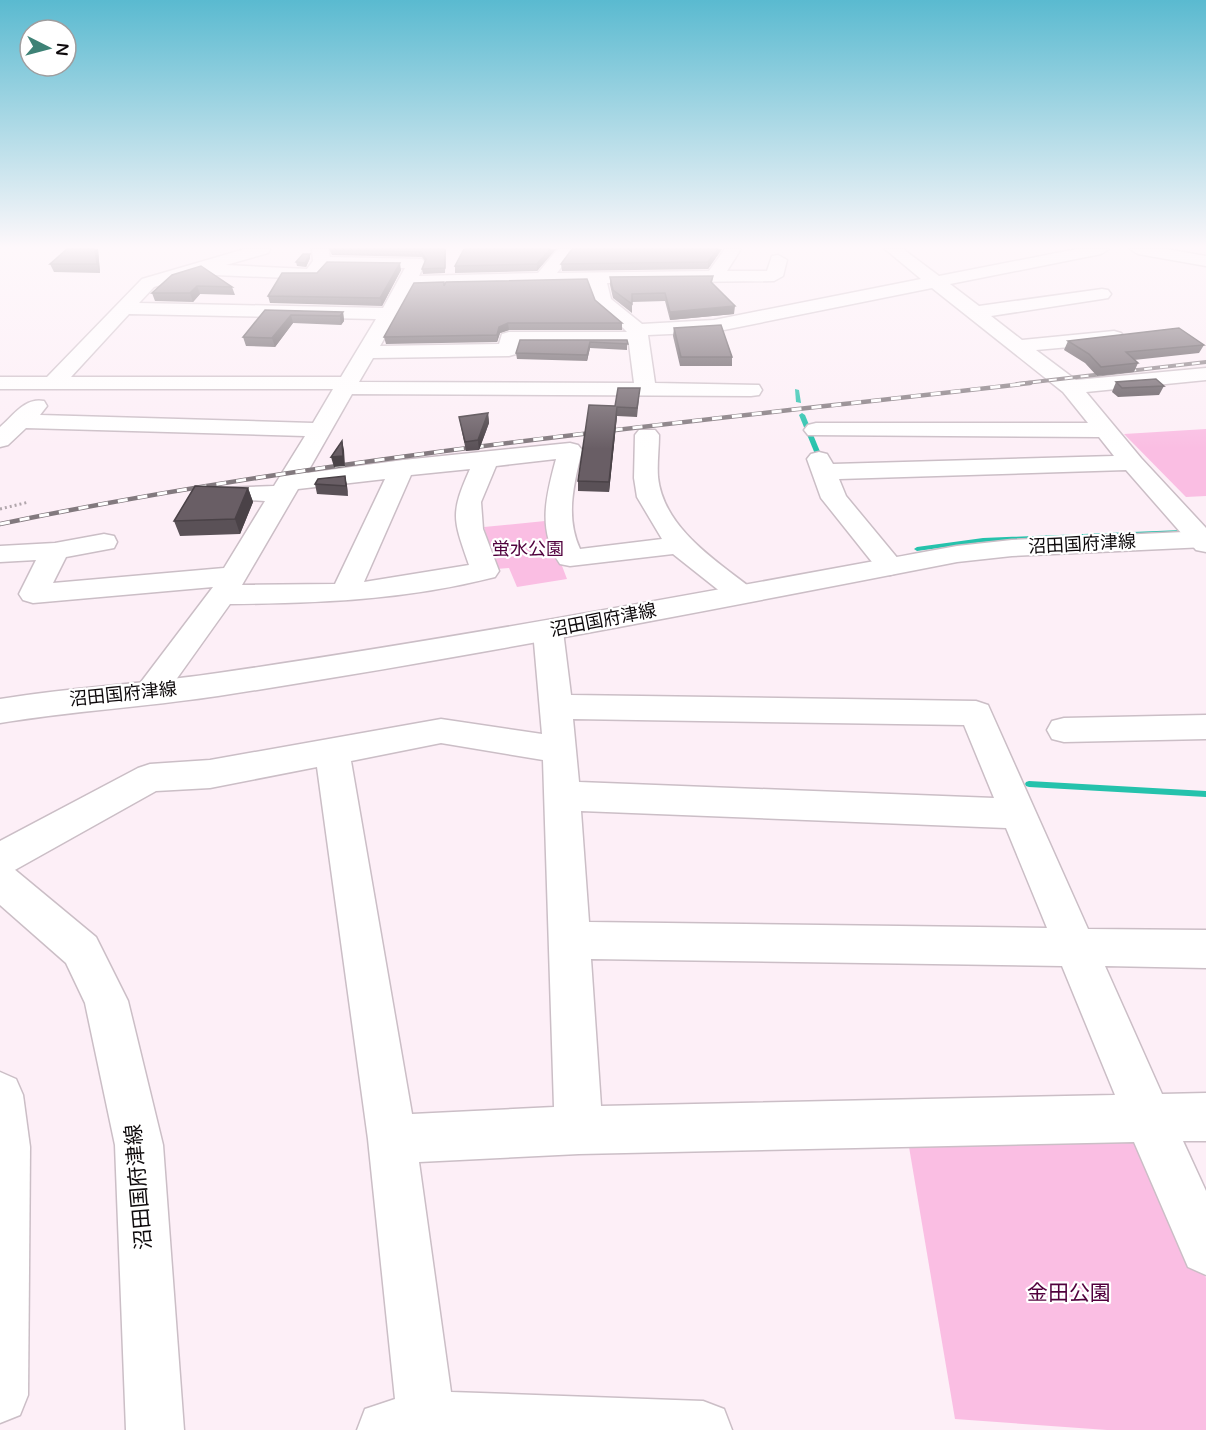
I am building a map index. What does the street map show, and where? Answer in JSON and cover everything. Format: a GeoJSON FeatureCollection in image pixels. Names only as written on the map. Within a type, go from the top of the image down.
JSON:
{"type":"FeatureCollection","features":[{"type":"Feature","properties":{"kind":"street"},"geometry":{"type":"LineString","coordinates":[[0,440],[40,402],[117,316]]}},
{"type":"Feature","properties":{"kind":"street"},"geometry":{"type":"LineString","coordinates":[[152,690],[227,586],[388,316]]}},
{"type":"Feature","properties":{"kind":"street"},"geometry":{"type":"LineString","coordinates":[[618,316],[639,334],[645,389]]}},
{"type":"Feature","properties":{"kind":"street"},"geometry":{"type":"LineString","coordinates":[[365,352],[509,350],[510,338],[639,334],[714,326],[765,316]]}},
{"type":"Feature","properties":{"kind":"street"},"geometry":{"type":"LineString","coordinates":[[977,316],[1071,387],[1108,430],[1132,463],[1205,541]]}},
{"type":"Feature","properties":{"kind":"street"},"geometry":{"type":"LineString","coordinates":[[1018,346],[1132,335]]}},
{"type":"Feature","properties":{"kind":"street"},"geometry":{"type":"LineString","coordinates":[[1071,387],[1206,374]]}},
{"type":"Feature","properties":{"kind":"street"},"geometry":{"type":"LineString","coordinates":[[0,383],[751,390]]}},
{"type":"Feature","properties":{"kind":"street"},"geometry":{"type":"LineString","coordinates":[[0,404],[40,402]]}},
{"type":"Feature","properties":{"kind":"street"},"geometry":{"type":"LineString","coordinates":[[21,421],[319,430]]}},
{"type":"Feature","properties":{"kind":"street"},"geometry":{"type":"LineString","coordinates":[[816,430],[1108,430]]}},
{"type":"Feature","properties":{"kind":"street"},"geometry":{"type":"LineString","coordinates":[[647,435],[646,478],[650,497],[679,545],[741,594]]}},
{"type":"Feature","properties":{"kind":"street"},"geometry":{"type":"LineString","coordinates":[[229,493],[287,488],[403,467],[570,450],[561,487],[558,530],[570,558],[679,545]]}},
{"type":"Feature","properties":{"kind":"street"},"geometry":{"type":"LineString","coordinates":[[55,551],[33,594],[227,586],[345,592],[397,587],[485,571],[470,529],[468,502],[487,458]]}},
{"type":"Feature","properties":{"kind":"street"},"geometry":{"type":"LineString","coordinates":[[890,566],[834,498],[822,465],[1132,463]]}},
{"type":"Feature","properties":{"kind":"street"},"geometry":{"type":"LineString","coordinates":[[345,592],[403,467]]}},
{"type":"Feature","properties":{"kind":"street","name":"沼田国府津線"},"geometry":{"type":"LineString","coordinates":[[0,711],[60,700],[214,685],[548,631],[890,566],[1012,548],[1205,541]]}},
{"type":"Feature","properties":{"kind":"street"},"geometry":{"type":"LineString","coordinates":[[0,554],[55,551],[104,542]]}},
{"type":"Feature","properties":{"kind":"street"},"geometry":{"type":"LineString","coordinates":[[548,631],[571,940],[579,1130]]}},
{"type":"Feature","properties":{"kind":"street"},"geometry":{"type":"LineString","coordinates":[[0,861],[150,778],[210,774],[441,731],[976,713],[1206,1249]]}},
{"type":"Feature","properties":{"kind":"street"},"geometry":{"type":"LineString","coordinates":[[1064,730],[1206,727]]}},
{"type":"Feature","properties":{"kind":"street"},"geometry":{"type":"LineString","coordinates":[[332,752],[392,1139],[406,1425],[703,1430]]}},
{"type":"Feature","properties":{"kind":"street"},"geometry":{"type":"LineString","coordinates":[[561,796],[1019,814]]}},
{"type":"Feature","properties":{"kind":"street","name":"沼田国府津線"},"geometry":{"type":"LineString","coordinates":[[0,881],[81,950],[106,1000],[139,1145],[155,1430]]}},
{"type":"Feature","properties":{"kind":"street"},"geometry":{"type":"LineString","coordinates":[[571,940],[1206,949]]}},
{"type":"Feature","properties":{"kind":"street"},"geometry":{"type":"LineString","coordinates":[[0,1095],[6,1147],[0,1395]]}},
{"type":"Feature","properties":{"kind":"street"},"geometry":{"type":"LineString","coordinates":[[392,1139],[579,1130],[1206,1118]]}},
{"type":"Feature","properties":{"kind":"path"},"geometry":{"type":"LineString","coordinates":[[0,509],[29,502]]}},
{"type":"Feature","properties":{"kind":"green space"},"geometry":{"type":"Polygon","coordinates":[[[1206,429],[1206,496],[1186,497],[1124,434],[1206,429]]]}},
{"type":"Feature","properties":{"kind":"green space","name":"蛍水公園"},"geometry":{"type":"Polygon","coordinates":[[[545,521],[567,579],[517,587],[509,568],[496,569],[484,527],[545,521]]]}},
{"type":"Feature","properties":{"kind":"green space","name":"金田公園"},"geometry":{"type":"Polygon","coordinates":[[[1149,1133],[1206,1278],[1206,1430],[1107,1430],[955,1419],[907,1135],[1149,1133]]]}},
{"type":"Feature","properties":{"kind":"building"},"geometry":{"type":"Polygon","coordinates":[[[260,316],[290,316],[272,338],[243,337],[260,316]]]}},
{"type":"Feature","properties":{"kind":"building"},"geometry":{"type":"Polygon","coordinates":[[[396,316],[613,316],[622,323],[508,323],[499,327],[497,335],[384,337],[396,316]]]}},
{"type":"Feature","properties":{"kind":"building"},"geometry":{"type":"Polygon","coordinates":[[[721,325],[732,357],[681,357],[674,328],[721,325]]]}},
{"type":"Feature","properties":{"kind":"building"},"geometry":{"type":"Polygon","coordinates":[[[1179,328],[1204,345],[1126,352],[1138,363],[1101,367],[1089,354],[1068,341],[1179,328]]]}},
{"type":"Feature","properties":{"kind":"building"},"geometry":{"type":"Polygon","coordinates":[[[520,340],[627,340],[628,344],[590,342],[587,355],[516,353],[520,340]]]}},
{"type":"Feature","properties":{"kind":"building"},"geometry":{"type":"Polygon","coordinates":[[[1156,379],[1164,386],[1122,388],[1116,382],[1156,379]]]}},
{"type":"Feature","properties":{"kind":"building"},"geometry":{"type":"Polygon","coordinates":[[[618,388],[640,388],[637,408],[617,407],[609,482],[578,481],[589,405],[615,406],[618,388]]]}},
{"type":"Feature","properties":{"kind":"building"},"geometry":{"type":"Polygon","coordinates":[[[488,413],[478,440],[465,442],[459,417],[488,413]]]}},
{"type":"Feature","properties":{"kind":"building"},"geometry":{"type":"Polygon","coordinates":[[[342,441],[343,456],[331,457],[342,441]]]}},
{"type":"Feature","properties":{"kind":"building"},"geometry":{"type":"Polygon","coordinates":[[[345,476],[346,486],[315,484],[318,479],[345,476]]]}},
{"type":"Feature","properties":{"kind":"building"},"geometry":{"type":"Polygon","coordinates":[[[195,486],[248,488],[235,519],[174,521],[195,486]]]}},
{"type":"Feature","properties":{"kind":"waterway"},"geometry":{"type":"LineString","coordinates":[[797,390],[799,402]]}},
{"type":"Feature","properties":{"kind":"waterway"},"geometry":{"type":"LineString","coordinates":[[802,415],[818,454]]}},
{"type":"Feature","properties":{"kind":"waterway"},"geometry":{"type":"LineString","coordinates":[[917,549],[983,540],[1206,531]]}},
{"type":"Feature","properties":{"kind":"waterway"},"geometry":{"type":"LineString","coordinates":[[1029,784],[1206,794]]}},
{"type":"Feature","properties":{"kind":"railway"},"geometry":{"type":"LineString","coordinates":[[1017,384],[1206,362]]}},
{"type":"Feature","properties":{"kind":"railway"},"geometry":{"type":"LineString","coordinates":[[0,524],[127,499],[384,459],[513,442],[1030,383]]}}]}
